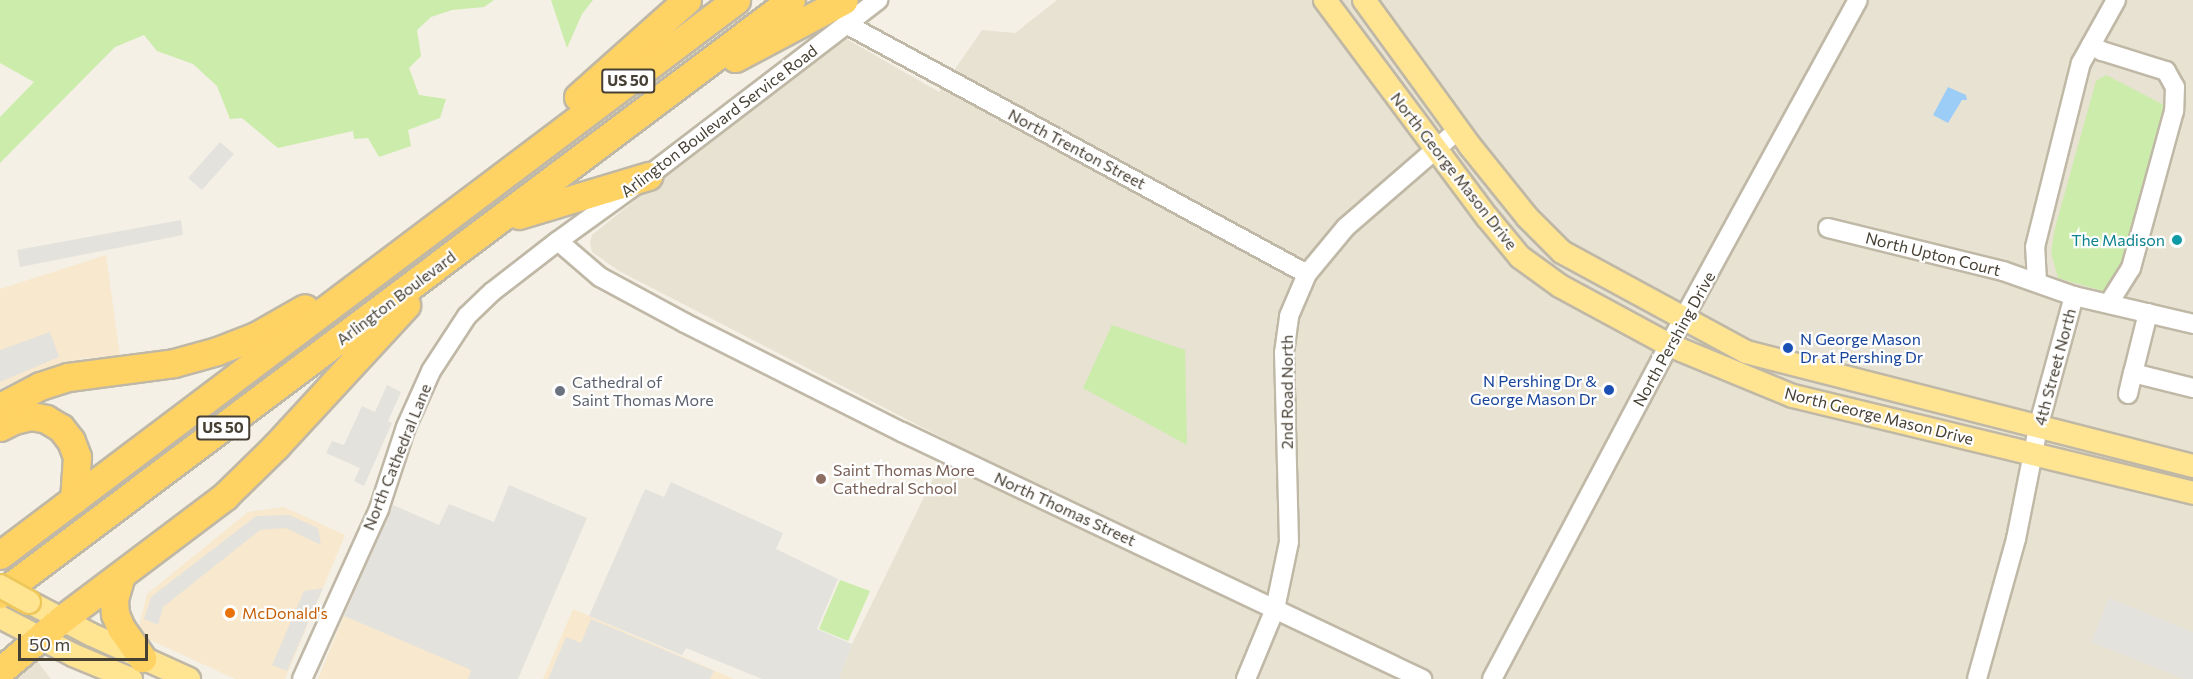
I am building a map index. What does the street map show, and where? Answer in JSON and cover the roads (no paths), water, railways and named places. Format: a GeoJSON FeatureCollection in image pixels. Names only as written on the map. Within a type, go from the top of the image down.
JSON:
{"type":"FeatureCollection","features":[{"type":"Feature","properties":{"kind":"highway"},"geometry":{"type":"LineString","coordinates":[[520,161],[530,139],[687,0]]}},
{"type":"Feature","properties":{"kind":"highway","name":"Arlington Boulevard"},"geometry":{"type":"LineString","coordinates":[[0,555],[413,246],[520,161],[736,0]]}},
{"type":"Feature","properties":{"kind":"highway","name":"Arlington Boulevard"},"geometry":{"type":"LineString","coordinates":[[2,610],[445,262],[791,0]]}},
{"type":"Feature","properties":{"kind":"highway"},"geometry":{"type":"LineString","coordinates":[[670,91],[845,12]]}},
{"type":"Feature","properties":{"kind":"highway"},"geometry":{"type":"LineString","coordinates":[[501,220],[648,176]]}},
{"type":"Feature","properties":{"kind":"highway"},"geometry":{"type":"LineString","coordinates":[[0,407],[53,381],[174,363],[236,345],[272,328],[413,246]]}},
{"type":"Feature","properties":{"kind":"highway"},"geometry":{"type":"LineString","coordinates":[[0,671],[62,619],[201,516],[239,483],[445,262]]}},
{"type":"Feature","properties":{"kind":"highway"},"geometry":{"type":"LineString","coordinates":[[0,427],[14,420],[31,416],[46,419],[61,428],[71,441],[77,458],[74,500]]}},
{"type":"Feature","properties":{"kind":"highway"},"geometry":{"type":"LineString","coordinates":[[122,575],[114,600],[115,614],[136,668]]}},
{"type":"Feature","properties":{"kind":"main road","name":"North George Mason Drive"},"geometry":{"type":"LineString","coordinates":[[1325,0],[1436,151],[1520,257],[1560,286],[1669,345],[1793,396],[2193,493]]}},
{"type":"Feature","properties":{"kind":"main road","name":"North George Mason Drive"},"geometry":{"type":"LineString","coordinates":[[1364,0],[1458,130],[1527,217],[1562,252],[1746,352],[2193,466]]}},
{"type":"Feature","properties":{"kind":"main road"},"geometry":{"type":"LineString","coordinates":[[0,586],[62,619],[136,668]]}},
{"type":"Feature","properties":{"kind":"main road"},"geometry":{"type":"LineString","coordinates":[[2,610],[41,638],[136,668],[189,679]]}},
{"type":"Feature","properties":{"kind":"street","name":"Arlington Boulevard Service Road"},"geometry":{"type":"LineString","coordinates":[[558,241],[648,176],[845,12],[878,0]]}},
{"type":"Feature","properties":{"kind":"street","name":"North Pershing Drive"},"geometry":{"type":"LineString","coordinates":[[1492,679],[1669,345],[1858,0]]}},
{"type":"Feature","properties":{"kind":"street"},"geometry":{"type":"LineString","coordinates":[[2037,282],[2035,247],[2081,63],[2116,0]]}},
{"type":"Feature","properties":{"kind":"street","name":"North Trenton Street"},"geometry":{"type":"LineString","coordinates":[[845,12],[1307,274]]}},
{"type":"Feature","properties":{"kind":"street"},"geometry":{"type":"LineString","coordinates":[[2091,45],[2102,51],[2166,71],[2175,87],[2174,111],[2131,268],[2109,303]]}},
{"type":"Feature","properties":{"kind":"street","name":"2nd Road North"},"geometry":{"type":"LineString","coordinates":[[1246,679],[1275,609],[1289,542],[1284,353],[1289,316],[1307,274],[1346,227],[1458,130]]}},
{"type":"Feature","properties":{"kind":"street","name":"North Upton Court"},"geometry":{"type":"LineString","coordinates":[[1828,228],[2037,282]]}},
{"type":"Feature","properties":{"kind":"street","name":"North Thomas Street"},"geometry":{"type":"LineString","coordinates":[[558,241],[600,277],[685,324],[902,432],[1422,679]]}},
{"type":"Feature","properties":{"kind":"street","name":"North Cathedral Lane"},"geometry":{"type":"LineString","coordinates":[[302,679],[379,509],[406,427],[447,343],[467,316],[492,292],[558,241]]}},
{"type":"Feature","properties":{"kind":"street","name":"4th Street North"},"geometry":{"type":"LineString","coordinates":[[1977,679],[2016,539],[2038,428],[2074,296],[2037,282]]}},
{"type":"Feature","properties":{"kind":"street"},"geometry":{"type":"LineString","coordinates":[[2074,296],[2193,324]]}},
{"type":"Feature","properties":{"kind":"street"},"geometry":{"type":"LineString","coordinates":[[2127,394],[2148,313]]}},
{"type":"Feature","properties":{"kind":"street"},"geometry":{"type":"LineString","coordinates":[[2133,373],[2193,388]]}},
{"type":"Feature","properties":{"kind":"water"},"geometry":{"type":"Polygon","coordinates":[[[1948,87],[1966,95],[1967,100],[1962,100],[1948,123],[1933,115],[1948,87]]]}},
{"type":"Feature","properties":{"kind":"place","name":"The Madison"},"geometry":{"type":"Point","coordinates":[2177,240]}},
{"type":"Feature","properties":{"kind":"place","name":"N George Mason Dr at Pershing Dr"},"geometry":{"type":"Point","coordinates":[1788,348]}},
{"type":"Feature","properties":{"kind":"place","name":"N Pershing Dr & George Mason Dr"},"geometry":{"type":"Point","coordinates":[1609,390]}},
{"type":"Feature","properties":{"kind":"place","name":"Cathedral of Saint Thomas More"},"geometry":{"type":"Point","coordinates":[560,391]}},
{"type":"Feature","properties":{"kind":"place","name":"Saint Thomas More Cathedral School"},"geometry":{"type":"Point","coordinates":[821,479]}},
{"type":"Feature","properties":{"kind":"place","name":"McDonald's"},"geometry":{"type":"Point","coordinates":[230,613]}}]}
